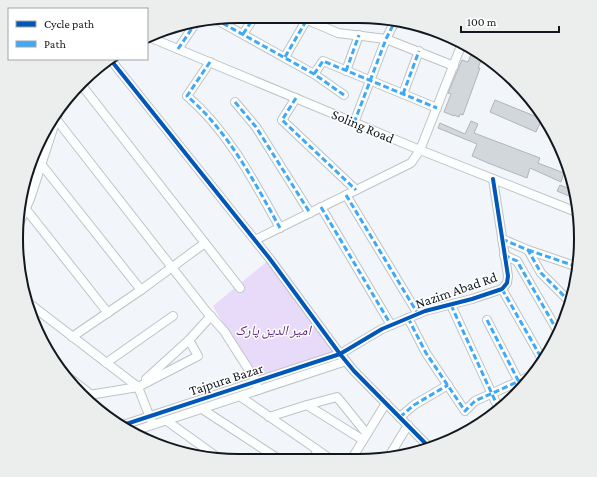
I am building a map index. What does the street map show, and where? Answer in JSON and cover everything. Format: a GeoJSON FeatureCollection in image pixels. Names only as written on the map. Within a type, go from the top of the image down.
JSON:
{"type":"FeatureCollection","features":[{"type":"Feature","properties":{"kind":"street"},"geometry":{"type":"LineString","coordinates":[[223,23],[314,74],[344,95]]}},
{"type":"Feature","properties":{"kind":"street"},"geometry":{"type":"LineString","coordinates":[[243,34],[250,23]]}},
{"type":"Feature","properties":{"kind":"street"},"geometry":{"type":"LineString","coordinates":[[285,57],[304,23]]}},
{"type":"Feature","properties":{"kind":"street"},"geometry":{"type":"LineString","coordinates":[[318,23],[338,32],[386,39],[454,66]]}},
{"type":"Feature","properties":{"kind":"street"},"geometry":{"type":"LineString","coordinates":[[354,122],[386,39],[393,26]]}},
{"type":"Feature","properties":{"kind":"street"},"geometry":{"type":"LineString","coordinates":[[178,49],[192,28]]}},
{"type":"Feature","properties":{"kind":"street"},"geometry":{"type":"LineString","coordinates":[[346,71],[359,35]]}},
{"type":"Feature","properties":{"kind":"street","name":"Soling Road"},"geometry":{"type":"LineString","coordinates":[[155,40],[420,150],[572,211]]}},
{"type":"Feature","properties":{"kind":"street"},"geometry":{"type":"LineString","coordinates":[[255,240],[411,163],[420,150],[461,49]]}},
{"type":"Feature","properties":{"kind":"street"},"geometry":{"type":"LineString","coordinates":[[403,94],[419,51]]}},
{"type":"Feature","properties":{"kind":"street"},"geometry":{"type":"LineString","coordinates":[[314,74],[322,61],[437,108]]}},
{"type":"Feature","properties":{"kind":"street"},"geometry":{"type":"LineString","coordinates":[[210,62],[187,96],[203,110],[246,167],[280,228]]}},
{"type":"Feature","properties":{"kind":"street"},"geometry":{"type":"LineString","coordinates":[[113,63],[255,240],[346,362],[426,444]]}},
{"type":"Feature","properties":{"kind":"street"},"geometry":{"type":"LineString","coordinates":[[84,88],[240,288]]}},
{"type":"Feature","properties":{"kind":"street"},"geometry":{"type":"LineString","coordinates":[[296,98],[282,120],[356,190]]}},
{"type":"Feature","properties":{"kind":"street"},"geometry":{"type":"LineString","coordinates":[[235,102],[256,127],[310,213]]}},
{"type":"Feature","properties":{"kind":"street"},"geometry":{"type":"LineString","coordinates":[[58,121],[224,331],[256,381],[258,390]]}},
{"type":"Feature","properties":{"kind":"street"},"geometry":{"type":"LineString","coordinates":[[25,207],[41,164],[45,143]]}},
{"type":"Feature","properties":{"kind":"street"},"geometry":{"type":"LineString","coordinates":[[41,164],[141,290]]}},
{"type":"Feature","properties":{"kind":"street"},"geometry":{"type":"LineString","coordinates":[[31,178],[36,180]]}},
{"type":"Feature","properties":{"kind":"street","name":"Nazim Abad Rd"},"geometry":{"type":"LineString","coordinates":[[340,354],[391,325],[418,314],[502,288],[507,283],[493,179]]}},
{"type":"Feature","properties":{"kind":"street"},"geometry":{"type":"LineString","coordinates":[[346,195],[418,314]]}},
{"type":"Feature","properties":{"kind":"street"},"geometry":{"type":"LineString","coordinates":[[321,207],[391,325]]}},
{"type":"Feature","properties":{"kind":"street"},"geometry":{"type":"LineString","coordinates":[[25,208],[108,313]]}},
{"type":"Feature","properties":{"kind":"street"},"geometry":{"type":"LineString","coordinates":[[502,239],[528,250],[572,265]]}},
{"type":"Feature","properties":{"kind":"street"},"geometry":{"type":"LineString","coordinates":[[72,337],[141,290],[205,243]]}},
{"type":"Feature","properties":{"kind":"street"},"geometry":{"type":"LineString","coordinates":[[528,250],[541,273],[566,298]]}},
{"type":"Feature","properties":{"kind":"street"},"geometry":{"type":"LineString","coordinates":[[504,256],[516,261],[555,327]]}},
{"type":"Feature","properties":{"kind":"street"},"geometry":{"type":"LineString","coordinates":[[502,288],[540,355]]}},
{"type":"Feature","properties":{"kind":"street"},"geometry":{"type":"LineString","coordinates":[[451,305],[497,404]]}},
{"type":"Feature","properties":{"kind":"street"},"geometry":{"type":"LineString","coordinates":[[34,307],[138,387],[153,425]]}},
{"type":"Feature","properties":{"kind":"street"},"geometry":{"type":"LineString","coordinates":[[106,363],[173,316]]}},
{"type":"Feature","properties":{"kind":"street"},"geometry":{"type":"LineString","coordinates":[[138,387],[189,340],[211,316]]}},
{"type":"Feature","properties":{"kind":"street"},"geometry":{"type":"LineString","coordinates":[[408,318],[426,352],[465,410],[475,401],[492,395],[519,382],[487,320]]}},
{"type":"Feature","properties":{"kind":"street"},"geometry":{"type":"LineString","coordinates":[[90,395],[138,387],[198,356],[189,340]]}},
{"type":"Feature","properties":{"kind":"street","name":"Tajpura Bazar"},"geometry":{"type":"LineString","coordinates":[[128,423],[340,354]]}},
{"type":"Feature","properties":{"kind":"street","name":"Tajpura Bazar"},"geometry":{"type":"LineString","coordinates":[[139,430],[346,362]]}},
{"type":"Feature","properties":{"kind":"street"},"geometry":{"type":"LineString","coordinates":[[400,417],[414,405],[448,385]]}},
{"type":"Feature","properties":{"kind":"street"},"geometry":{"type":"LineString","coordinates":[[240,397],[324,454]]}},
{"type":"Feature","properties":{"kind":"street"},"geometry":{"type":"LineString","coordinates":[[269,417],[337,397],[365,437]]}},
{"type":"Feature","properties":{"kind":"street"},"geometry":{"type":"LineString","coordinates":[[355,454],[386,403]]}},
{"type":"Feature","properties":{"kind":"street"},"geometry":{"type":"LineString","coordinates":[[307,405],[365,437]]}},
{"type":"Feature","properties":{"kind":"street"},"geometry":{"type":"LineString","coordinates":[[202,409],[271,454]]}},
{"type":"Feature","properties":{"kind":"street"},"geometry":{"type":"LineString","coordinates":[[167,421],[209,452]]}},
{"type":"Feature","properties":{"kind":"street"},"geometry":{"type":"LineString","coordinates":[[393,450],[408,425]]}},
{"type":"Feature","properties":{"kind":"street"},"geometry":{"type":"LineString","coordinates":[[315,454],[318,450]]}},
{"type":"Feature","properties":{"kind":"green space","name":"امیر الدین پارک"},"geometry":{"type":"Polygon","coordinates":[[[270,259],[340,354],[256,381],[213,306],[270,259]]]}},
{"type":"Feature","properties":{"kind":"building"},"geometry":{"type":"Polygon","coordinates":[[[471,55],[481,61],[478,68],[480,68],[463,115],[460,114],[459,117],[454,116],[444,112],[451,94],[448,93],[462,60],[468,62],[471,55]]]}},
{"type":"Feature","properties":{"kind":"building"},"geometry":{"type":"Polygon","coordinates":[[[495,100],[536,117],[540,123],[536,132],[490,112],[495,100]]]}},
{"type":"Feature","properties":{"kind":"building"},"geometry":{"type":"Polygon","coordinates":[[[471,121],[478,124],[474,133],[540,158],[538,163],[564,173],[561,182],[530,168],[527,178],[472,156],[477,144],[438,128],[440,123],[465,134],[471,121]]]}},
{"type":"Feature","properties":{"kind":"building"},"geometry":{"type":"Polygon","coordinates":[[[560,185],[568,188],[570,197],[557,191],[560,185]]]}},
{"type":"Feature","properties":{"kind":"marked path"},"geometry":{"type":"LineString","coordinates":[[223,23],[314,74],[344,95]]}},
{"type":"Feature","properties":{"kind":"marked path"},"geometry":{"type":"LineString","coordinates":[[243,34],[250,23]]}},
{"type":"Feature","properties":{"kind":"marked path"},"geometry":{"type":"LineString","coordinates":[[285,57],[305,23]]}},
{"type":"Feature","properties":{"kind":"marked path"},"geometry":{"type":"LineString","coordinates":[[354,123],[386,39],[393,26]]}},
{"type":"Feature","properties":{"kind":"marked path"},"geometry":{"type":"LineString","coordinates":[[178,49],[192,28]]}},
{"type":"Feature","properties":{"kind":"marked path"},"geometry":{"type":"LineString","coordinates":[[346,71],[359,35]]}},
{"type":"Feature","properties":{"kind":"marked path"},"geometry":{"type":"LineString","coordinates":[[403,94],[419,51]]}},
{"type":"Feature","properties":{"kind":"marked path"},"geometry":{"type":"LineString","coordinates":[[314,74],[323,61],[437,108]]}},
{"type":"Feature","properties":{"kind":"marked path"},"geometry":{"type":"LineString","coordinates":[[210,62],[187,96],[202,110],[228,141],[250,175],[280,228]]}},
{"type":"Feature","properties":{"kind":"marked path"},"geometry":{"type":"LineString","coordinates":[[296,98],[282,120],[356,190]]}},
{"type":"Feature","properties":{"kind":"marked path"},"geometry":{"type":"LineString","coordinates":[[235,102],[256,127],[310,213]]}},
{"type":"Feature","properties":{"kind":"marked path"},"geometry":{"type":"LineString","coordinates":[[346,195],[418,314]]}},
{"type":"Feature","properties":{"kind":"marked path"},"geometry":{"type":"LineString","coordinates":[[321,207],[391,325]]}},
{"type":"Feature","properties":{"kind":"marked path"},"geometry":{"type":"LineString","coordinates":[[502,239],[528,250],[541,273],[566,298]]}},
{"type":"Feature","properties":{"kind":"marked path"},"geometry":{"type":"LineString","coordinates":[[528,250],[572,265]]}},
{"type":"Feature","properties":{"kind":"marked path"},"geometry":{"type":"LineString","coordinates":[[504,255],[517,261],[555,327]]}},
{"type":"Feature","properties":{"kind":"marked path"},"geometry":{"type":"LineString","coordinates":[[502,289],[540,355]]}},
{"type":"Feature","properties":{"kind":"marked path"},"geometry":{"type":"LineString","coordinates":[[451,305],[497,404]]}},
{"type":"Feature","properties":{"kind":"marked path"},"geometry":{"type":"LineString","coordinates":[[408,318],[426,353],[465,411],[475,401],[522,380]]}},
{"type":"Feature","properties":{"kind":"marked path"},"geometry":{"type":"LineString","coordinates":[[487,320],[519,382]]}},
{"type":"Feature","properties":{"kind":"marked path"},"geometry":{"type":"LineString","coordinates":[[400,417],[414,405],[448,385]]}},
{"type":"Feature","properties":{"kind":"cycle path"},"geometry":{"type":"LineString","coordinates":[[113,63],[270,259],[340,354],[354,371],[426,444]]}},
{"type":"Feature","properties":{"kind":"cycle path"},"geometry":{"type":"LineString","coordinates":[[128,423],[340,354],[382,329],[425,311],[472,299],[502,289],[507,283],[508,276],[493,179]]}}]}
